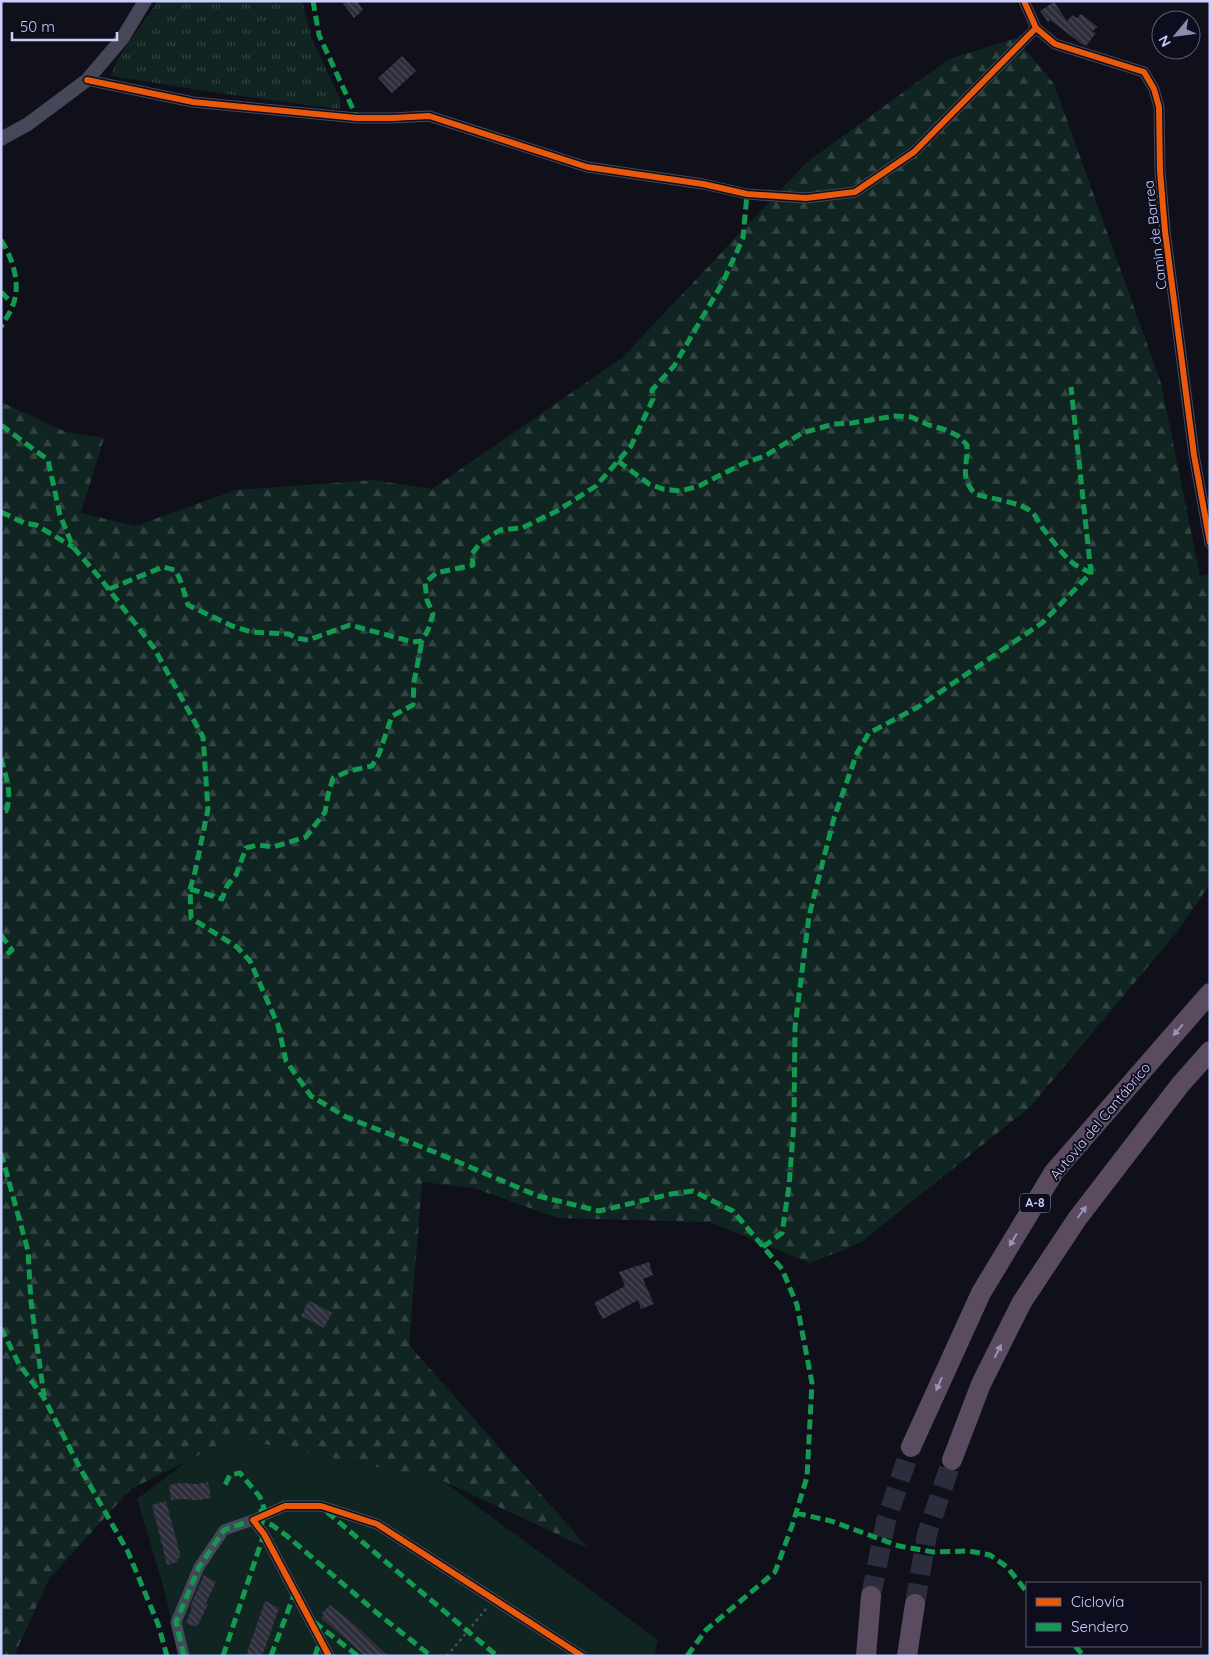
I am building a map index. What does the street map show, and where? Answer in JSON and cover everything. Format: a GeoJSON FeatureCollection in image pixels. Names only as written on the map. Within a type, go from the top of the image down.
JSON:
{"type":"FeatureCollection","features":[{"type":"Feature","properties":{"kind":"highway","name":"Autovía del Cantábrico"},"geometry":{"type":"LineString","coordinates":[[911,1447],[980,1292],[1054,1172],[1210,993]]}},
{"type":"Feature","properties":{"kind":"highway"},"geometry":{"type":"LineString","coordinates":[[952,1460],[981,1384],[1022,1302],[1077,1218],[1180,1085],[1210,1051]]}},
{"type":"Feature","properties":{"kind":"highway"},"geometry":{"type":"LineString","coordinates":[[866,1656],[871,1596]]}},
{"type":"Feature","properties":{"kind":"highway"},"geometry":{"type":"LineString","coordinates":[[907,1656],[915,1604],[912,1656]]}},
{"type":"Feature","properties":{"kind":"highway"},"geometry":{"type":"LineString","coordinates":[[857,1656],[869,1628]]}},
{"type":"Feature","properties":{"kind":"street"},"geometry":{"type":"LineString","coordinates":[[1,139],[28,124],[87,80],[122,39],[145,1]]}},
{"type":"Feature","properties":{"kind":"street","name":"Camin de Barrea"},"geometry":{"type":"LineString","coordinates":[[1024,1],[1036,28],[1055,44],[1144,72],[1154,89],[1159,107],[1160,171],[1165,231],[1194,456],[1210,543]]}},
{"type":"Feature","properties":{"kind":"street"},"geometry":{"type":"LineString","coordinates":[[87,80],[193,102],[357,118],[429,116],[587,167],[703,184],[747,194],[806,198],[855,192],[914,152],[1036,28]]}},
{"type":"Feature","properties":{"kind":"street"},"geometry":{"type":"LineString","coordinates":[[184,1656],[176,1622],[199,1567],[224,1530],[285,1506],[321,1506],[377,1524],[582,1656]]}},
{"type":"Feature","properties":{"kind":"street"},"geometry":{"type":"LineString","coordinates":[[253,1520],[264,1534],[328,1656]]}},
{"type":"Feature","properties":{"kind":"path"},"geometry":{"type":"LineString","coordinates":[[447,1656],[494,1600]]}},
{"type":"Feature","properties":{"kind":"green space"},"geometry":{"type":"Polygon","coordinates":[[[158,1],[302,1],[312,39],[341,101],[339,109],[111,76],[118,58],[158,1]]]}},
{"type":"Feature","properties":{"kind":"green space"},"geometry":{"type":"Polygon","coordinates":[[[1016,38],[1054,84],[1161,383],[1200,576],[1210,574],[1210,884],[1177,932],[1030,1107],[860,1243],[810,1263],[710,1222],[558,1218],[474,1188],[422,1182],[409,1345],[589,1549],[443,1481],[234,1438],[131,1489],[49,1579],[14,1656],[1,1656],[1,402],[66,432],[104,438],[81,513],[135,526],[236,490],[373,480],[432,489],[622,358],[806,163],[949,59],[1016,38]]]}},
{"type":"Feature","properties":{"kind":"green space"},"geometry":{"type":"Polygon","coordinates":[[[234,1438],[443,1481],[658,1640],[654,1656],[180,1656],[163,1586],[137,1499],[189,1460],[234,1438]]]}},
{"type":"Feature","properties":{"kind":"building"},"geometry":{"type":"Polygon","coordinates":[[[341,1],[357,1],[363,10],[354,18],[341,1]]]}},
{"type":"Feature","properties":{"kind":"building"},"geometry":{"type":"Polygon","coordinates":[[[1054,2],[1067,21],[1072,15],[1077,18],[1081,14],[1098,27],[1092,31],[1096,33],[1086,46],[1050,20],[1048,22],[1040,11],[1054,2]]]}},
{"type":"Feature","properties":{"kind":"building"},"geometry":{"type":"Polygon","coordinates":[[[402,56],[416,71],[392,93],[378,78],[402,56]]]}},
{"type":"Feature","properties":{"kind":"building"},"geometry":{"type":"Polygon","coordinates":[[[649,1262],[653,1275],[643,1279],[654,1304],[641,1309],[638,1300],[603,1319],[594,1303],[625,1286],[619,1272],[649,1262]]]}},
{"type":"Feature","properties":{"kind":"building"},"geometry":{"type":"Polygon","coordinates":[[[310,1301],[332,1313],[324,1328],[301,1316],[310,1301]]]}},
{"type":"Feature","properties":{"kind":"building"},"geometry":{"type":"Polygon","coordinates":[[[208,1482],[211,1498],[171,1500],[169,1485],[208,1482]]]}},
{"type":"Feature","properties":{"kind":"building"},"geometry":{"type":"Polygon","coordinates":[[[166,1501],[181,1557],[177,1559],[178,1562],[167,1565],[152,1505],[166,1501]]]}},
{"type":"Feature","properties":{"kind":"building"},"geometry":{"type":"Polygon","coordinates":[[[204,1575],[216,1582],[197,1627],[186,1623],[192,1608],[190,1607],[204,1575]]]}},
{"type":"Feature","properties":{"kind":"building"},"geometry":{"type":"Polygon","coordinates":[[[265,1601],[279,1608],[262,1656],[246,1656],[265,1601]]]}},
{"type":"Feature","properties":{"kind":"building"},"geometry":{"type":"Polygon","coordinates":[[[330,1605],[388,1656],[365,1656],[321,1618],[324,1615],[322,1613],[330,1605]]]}},
{"type":"Feature","properties":{"kind":"tunnel"},"geometry":{"type":"LineString","coordinates":[[871,1596],[886,1521],[911,1447]]}},
{"type":"Feature","properties":{"kind":"tunnel"},"geometry":{"type":"LineString","coordinates":[[915,1604],[927,1534],[952,1460]]}},
{"type":"Feature","properties":{"kind":"marked path"},"geometry":{"type":"LineString","coordinates":[[313,1],[319,35],[357,118]]}},
{"type":"Feature","properties":{"kind":"marked path"},"geometry":{"type":"LineString","coordinates":[[109,589],[163,567],[175,570],[188,605],[232,626],[251,632],[289,634],[296,638],[308,640],[350,625],[413,642],[422,641],[433,614],[427,600],[425,583],[436,573],[473,565],[472,554],[480,543],[500,530],[522,528],[557,511],[596,486],[631,446],[653,399],[652,390],[674,366],[723,282],[743,238],[747,194]]}},
{"type":"Feature","properties":{"kind":"marked path"},"geometry":{"type":"LineString","coordinates":[[1,240],[9,255],[16,280],[13,305],[1,327]]}},
{"type":"Feature","properties":{"kind":"marked path"},"geometry":{"type":"LineString","coordinates":[[1,292],[13,304]]}},
{"type":"Feature","properties":{"kind":"marked path"},"geometry":{"type":"LineString","coordinates":[[763,1247],[782,1233],[789,1186],[794,1121],[795,1027],[809,916],[834,818],[857,753],[869,733],[918,707],[1042,623],[1091,573],[1071,387]]}},
{"type":"Feature","properties":{"kind":"marked path"},"geometry":{"type":"LineString","coordinates":[[618,461],[649,484],[663,489],[680,491],[699,486],[744,463],[765,456],[802,433],[834,424],[895,416],[911,417],[958,436],[967,445],[965,471],[967,482],[975,494],[1014,503],[1028,509],[1034,514],[1041,526],[1066,557],[1074,564],[1091,573]]}},
{"type":"Feature","properties":{"kind":"marked path"},"geometry":{"type":"LineString","coordinates":[[1,425],[48,460],[60,515],[73,547],[100,578],[154,648],[203,737],[208,809],[190,889],[191,918],[237,947],[250,961],[278,1025],[286,1061],[311,1096],[346,1117],[538,1196],[599,1211],[671,1194],[693,1191],[733,1211],[782,1269],[797,1305],[812,1383],[807,1477],[775,1572],[706,1630],[687,1656]]}},
{"type":"Feature","properties":{"kind":"marked path"},"geometry":{"type":"LineString","coordinates":[[1,512],[24,523],[36,525],[73,547]]}},
{"type":"Feature","properties":{"kind":"marked path"},"geometry":{"type":"LineString","coordinates":[[190,889],[222,899],[227,886],[236,875],[246,848],[258,845],[273,847],[306,837],[325,812],[333,778],[349,771],[372,766],[379,754],[392,716],[413,705],[414,682],[422,641]]}},
{"type":"Feature","properties":{"kind":"marked path"},"geometry":{"type":"LineString","coordinates":[[1,758],[8,784],[9,798],[6,811],[1,811]]}},
{"type":"Feature","properties":{"kind":"marked path"},"geometry":{"type":"LineString","coordinates":[[1,935],[12,950],[6,955],[1,955]]}},
{"type":"Feature","properties":{"kind":"marked path"},"geometry":{"type":"LineString","coordinates":[[1,1153],[28,1251],[31,1302],[44,1396]]}},
{"type":"Feature","properties":{"kind":"marked path"},"geometry":{"type":"LineString","coordinates":[[1,1328],[19,1364],[44,1398],[80,1468],[128,1552],[158,1624],[167,1656]]}},
{"type":"Feature","properties":{"kind":"marked path"},"geometry":{"type":"LineString","coordinates":[[184,1656],[176,1622],[199,1567],[224,1530],[253,1520],[264,1508],[260,1497],[240,1473],[230,1475],[223,1489]]}},
{"type":"Feature","properties":{"kind":"marked path"},"geometry":{"type":"LineString","coordinates":[[327,1512],[497,1656]]}},
{"type":"Feature","properties":{"kind":"marked path"},"geometry":{"type":"LineString","coordinates":[[796,1513],[831,1521],[899,1546],[933,1552],[969,1551],[990,1555],[1007,1567],[1026,1591]]}},
{"type":"Feature","properties":{"kind":"marked path"},"geometry":{"type":"LineString","coordinates":[[255,1520],[272,1525],[287,1536],[377,1613],[431,1656]]}},
{"type":"Feature","properties":{"kind":"marked path"},"geometry":{"type":"LineString","coordinates":[[223,1656],[264,1534]]}},
{"type":"Feature","properties":{"kind":"marked path"},"geometry":{"type":"LineString","coordinates":[[271,1656],[295,1592]]}},
{"type":"Feature","properties":{"kind":"marked path"},"geometry":{"type":"LineString","coordinates":[[314,1622],[358,1656]]}},
{"type":"Feature","properties":{"kind":"marked path"},"geometry":{"type":"LineString","coordinates":[[315,1656],[320,1640]]}},
{"type":"Feature","properties":{"kind":"marked path"},"geometry":{"type":"LineString","coordinates":[[1076,1647],[1084,1656]]}},
{"type":"Feature","properties":{"kind":"cycle path"},"geometry":{"type":"LineString","coordinates":[[1024,1],[1036,28],[1055,44],[1144,72],[1154,89],[1159,107],[1160,171],[1165,231],[1194,455],[1210,543]]}},
{"type":"Feature","properties":{"kind":"cycle path"},"geometry":{"type":"LineString","coordinates":[[87,80],[193,102],[357,118],[429,116],[587,167],[703,184],[747,194],[806,198],[855,192],[914,152],[1036,28]]}},
{"type":"Feature","properties":{"kind":"cycle path"},"geometry":{"type":"LineString","coordinates":[[329,1656],[264,1534],[253,1520],[285,1506],[321,1506],[377,1524],[582,1656]]}}]}
